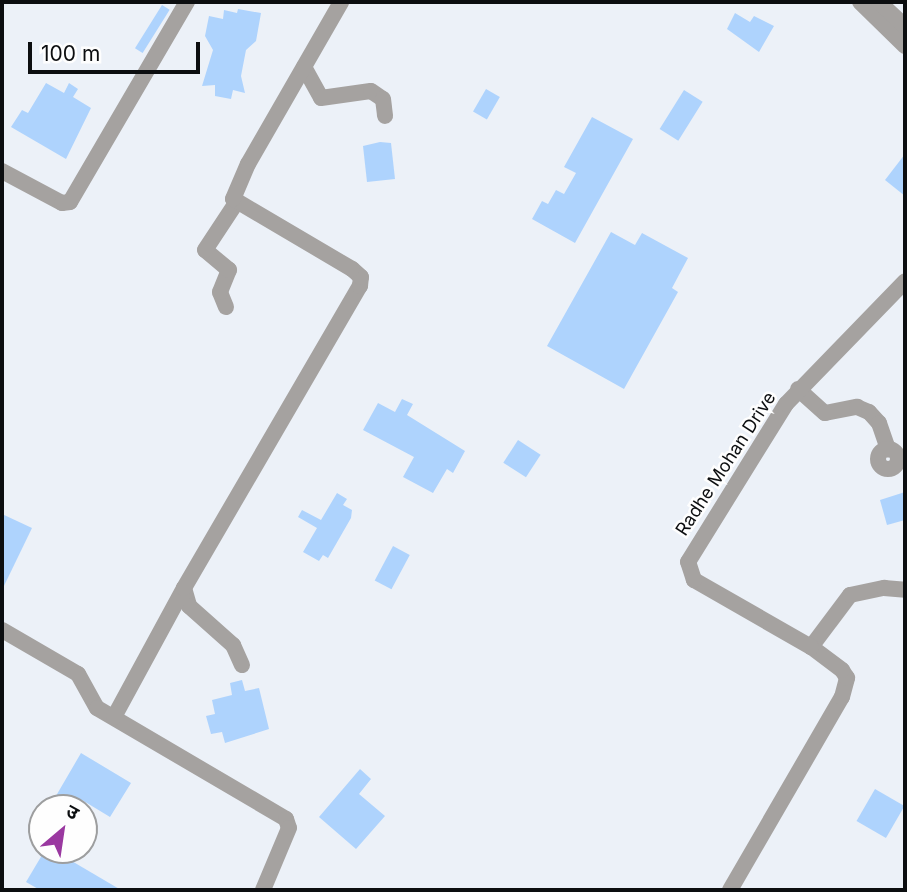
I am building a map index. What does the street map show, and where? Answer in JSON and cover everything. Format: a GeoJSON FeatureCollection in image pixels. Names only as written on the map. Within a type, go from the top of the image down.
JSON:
{"type":"FeatureCollection","features":[{"type":"Feature","properties":{"kind":"street"},"geometry":{"type":"LineString","coordinates":[[2,171],[62,203],[70,202],[187,2]]}},
{"type":"Feature","properties":{"kind":"street"},"geometry":{"type":"LineString","coordinates":[[226,307],[220,292],[229,270],[205,250],[236,203],[237,184],[341,2]]}},
{"type":"Feature","properties":{"kind":"street"},"geometry":{"type":"LineString","coordinates":[[860,2],[905,46]]}},
{"type":"Feature","properties":{"kind":"street"},"geometry":{"type":"LineString","coordinates":[[879,2],[905,26]]}},
{"type":"Feature","properties":{"kind":"street"},"geometry":{"type":"LineString","coordinates":[[304,67],[321,98],[371,91],[383,99],[385,116]]}},
{"type":"Feature","properties":{"kind":"street"},"geometry":{"type":"LineString","coordinates":[[114,717],[184,588],[362,281],[352,269],[236,203]]}},
{"type":"Feature","properties":{"kind":"street","name":"Radhe Mohan Drive"},"geometry":{"type":"LineString","coordinates":[[730,890],[845,688],[842,670],[811,648],[694,580],[688,569],[692,553],[799,389],[902,285]]}},
{"type":"Feature","properties":{"kind":"street"},"geometry":{"type":"LineString","coordinates":[[799,389],[825,412],[854,407],[869,412],[879,423],[888,449]]}},
{"type":"Feature","properties":{"kind":"street"},"geometry":{"type":"LineString","coordinates":[[184,588],[189,606],[233,645],[242,665]]}},
{"type":"Feature","properties":{"kind":"street"},"geometry":{"type":"LineString","coordinates":[[811,648],[850,594],[884,588],[905,590]]}},
{"type":"Feature","properties":{"kind":"street"},"geometry":{"type":"LineString","coordinates":[[2,631],[78,674],[91,702],[286,820],[289,828],[263,890]]}},
{"type":"Feature","properties":{"kind":"building"},"geometry":{"type":"Polygon","coordinates":[[[162,5],[170,10],[143,53],[135,48],[162,5]]]}},
{"type":"Feature","properties":{"kind":"building"},"geometry":{"type":"Polygon","coordinates":[[[238,9],[261,13],[256,41],[246,50],[241,76],[245,93],[233,90],[231,99],[215,96],[215,85],[202,86],[213,50],[205,36],[209,16],[223,19],[224,10],[237,13],[238,9]]]}},
{"type":"Feature","properties":{"kind":"building"},"geometry":{"type":"Polygon","coordinates":[[[735,13],[750,22],[754,16],[774,26],[759,52],[727,29],[735,13]]]}},
{"type":"Feature","properties":{"kind":"building"},"geometry":{"type":"Polygon","coordinates":[[[46,83],[64,93],[69,83],[78,89],[73,97],[91,108],[66,159],[11,127],[22,110],[28,113],[46,83]]]}},
{"type":"Feature","properties":{"kind":"building"},"geometry":{"type":"Polygon","coordinates":[[[486,89],[500,97],[487,120],[473,112],[486,89]]]}},
{"type":"Feature","properties":{"kind":"building"},"geometry":{"type":"Polygon","coordinates":[[[684,90],[703,102],[678,141],[660,129],[684,90]]]}},
{"type":"Feature","properties":{"kind":"building"},"geometry":{"type":"Polygon","coordinates":[[[592,117],[633,139],[575,243],[532,219],[542,201],[548,204],[556,190],[564,194],[576,173],[564,167],[592,117]]]}},
{"type":"Feature","properties":{"kind":"building"},"geometry":{"type":"Polygon","coordinates":[[[380,142],[391,143],[395,179],[367,182],[363,146],[380,142]]]}},
{"type":"Feature","properties":{"kind":"building"},"geometry":{"type":"Polygon","coordinates":[[[905,154],[905,196],[885,180],[905,154]]]}},
{"type":"Feature","properties":{"kind":"building"},"geometry":{"type":"Polygon","coordinates":[[[611,232],[635,245],[642,233],[688,258],[672,288],[678,292],[624,389],[547,346],[611,232]]]}},
{"type":"Feature","properties":{"kind":"building"},"geometry":{"type":"Polygon","coordinates":[[[402,399],[413,404],[407,415],[465,451],[453,473],[447,469],[433,493],[403,477],[414,457],[363,430],[378,403],[395,412],[402,399]]]}},
{"type":"Feature","properties":{"kind":"building"},"geometry":{"type":"Polygon","coordinates":[[[518,440],[541,455],[526,477],[503,463],[518,440]]]}},
{"type":"Feature","properties":{"kind":"building"},"geometry":{"type":"Polygon","coordinates":[[[905,492],[905,520],[887,525],[880,500],[905,492]]]}},
{"type":"Feature","properties":{"kind":"building"},"geometry":{"type":"Polygon","coordinates":[[[337,493],[347,499],[343,505],[352,510],[351,518],[328,558],[323,555],[319,561],[303,552],[317,528],[298,517],[302,510],[321,520],[337,493]]]}},
{"type":"Feature","properties":{"kind":"building"},"geometry":{"type":"Polygon","coordinates":[[[2,514],[32,528],[2,590],[2,514]]]}},
{"type":"Feature","properties":{"kind":"building"},"geometry":{"type":"Polygon","coordinates":[[[393,546],[410,555],[391,589],[375,580],[393,546]]]}},
{"type":"Feature","properties":{"kind":"building"},"geometry":{"type":"Polygon","coordinates":[[[242,680],[245,691],[259,688],[269,729],[225,743],[222,732],[211,734],[206,716],[215,714],[212,700],[232,695],[230,683],[242,680]]]}},
{"type":"Feature","properties":{"kind":"building"},"geometry":{"type":"Polygon","coordinates":[[[81,753],[131,783],[110,817],[98,810],[98,794],[57,794],[81,753]]]}},
{"type":"Feature","properties":{"kind":"building"},"geometry":{"type":"Polygon","coordinates":[[[360,769],[371,779],[359,794],[385,816],[356,849],[319,817],[360,769]]]}},
{"type":"Feature","properties":{"kind":"building"},"geometry":{"type":"Polygon","coordinates":[[[875,789],[904,806],[886,838],[856,821],[875,789]]]}},
{"type":"Feature","properties":{"kind":"building"},"geometry":{"type":"Polygon","coordinates":[[[37,864],[77,864],[121,890],[40,890],[26,882],[37,864]]]}}]}
